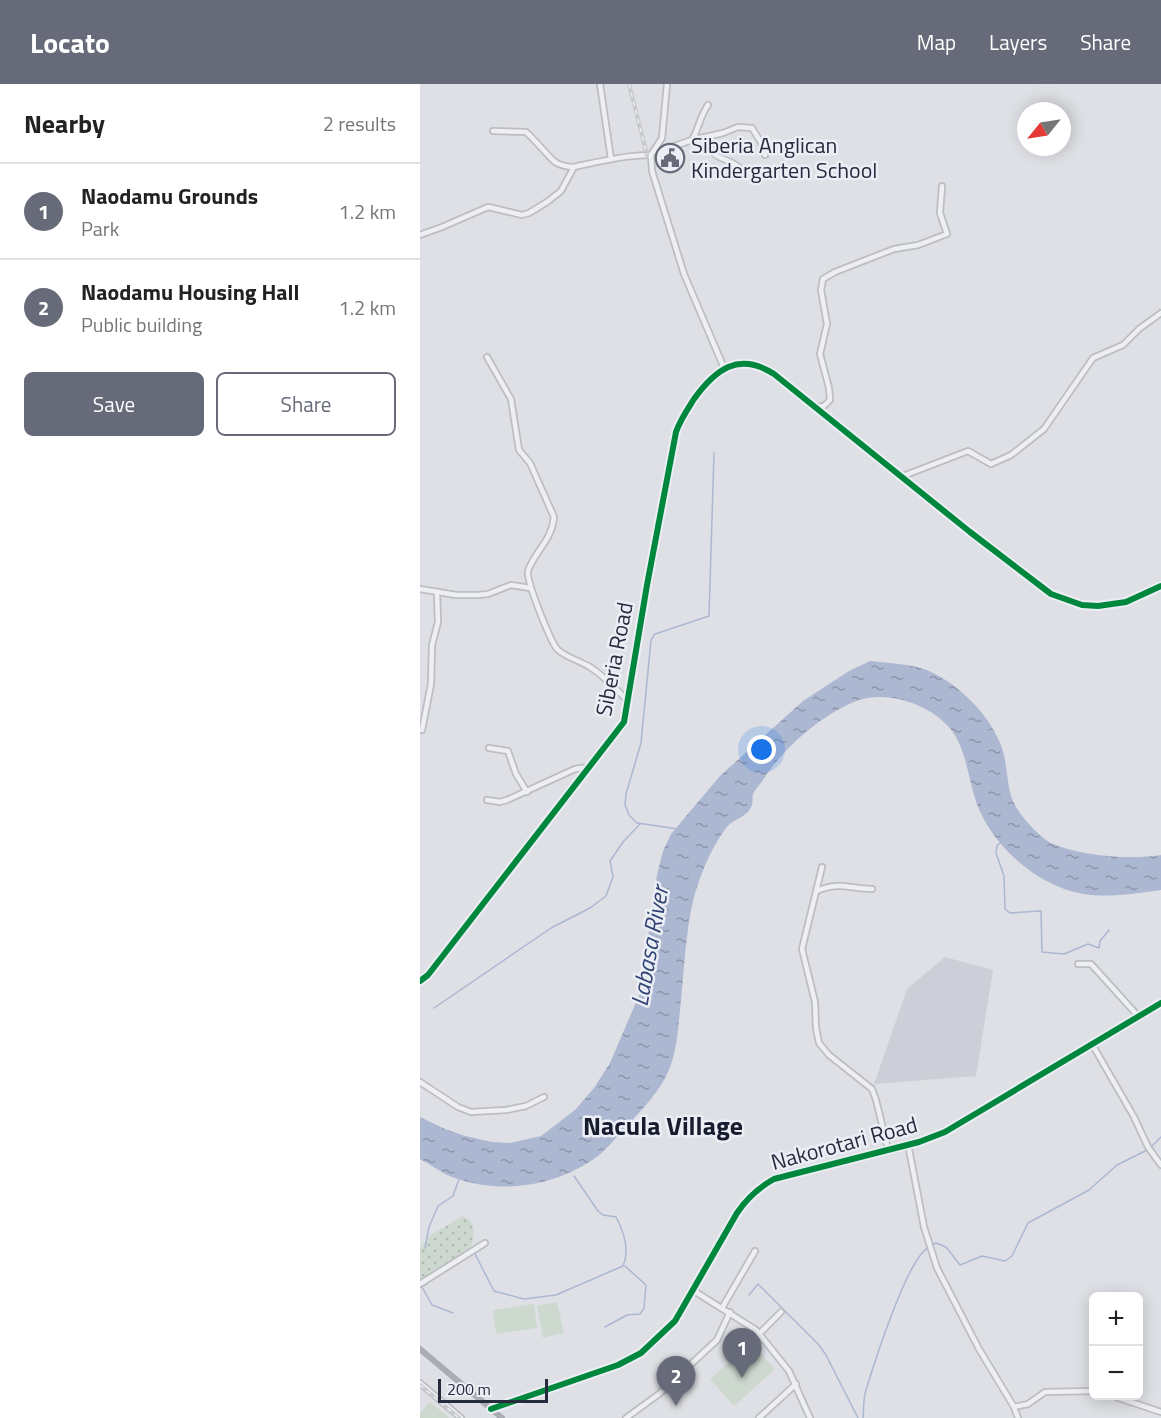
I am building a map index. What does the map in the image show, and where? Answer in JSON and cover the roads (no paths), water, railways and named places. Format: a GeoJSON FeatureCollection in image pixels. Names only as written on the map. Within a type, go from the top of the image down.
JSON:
{"type":"FeatureCollection","features":[{"type":"Feature","properties":{"kind":"street"},"geometry":{"type":"LineString","coordinates":[[600,84],[611,159]]}},
{"type":"Feature","properties":{"kind":"street"},"geometry":{"type":"LineString","coordinates":[[667,84],[662,138],[653,153],[652,171],[684,274],[724,368],[744,365],[767,370],[1051,594],[1082,605],[1114,605],[1161,586]]}},
{"type":"Feature","properties":{"kind":"street"},"geometry":{"type":"LineString","coordinates":[[692,140],[701,114],[708,105]]}},
{"type":"Feature","properties":{"kind":"street"},"geometry":{"type":"LineString","coordinates":[[493,131],[526,132],[548,152],[556,163],[565,166],[653,153],[706,136],[723,134],[738,127],[749,127],[755,132],[765,155]]}},
{"type":"Feature","properties":{"kind":"street"},"geometry":{"type":"LineString","coordinates":[[706,136],[711,151],[715,155],[740,168]]}},
{"type":"Feature","properties":{"kind":"street"},"geometry":{"type":"LineString","coordinates":[[420,235],[488,207],[522,215],[530,213],[561,191],[574,166]]}},
{"type":"Feature","properties":{"kind":"street"},"geometry":{"type":"LineString","coordinates":[[814,407],[824,406],[830,400],[820,354],[827,324],[821,290],[823,279],[894,249],[918,245],[946,234],[940,213],[942,186]]}},
{"type":"Feature","properties":{"kind":"street"},"geometry":{"type":"LineString","coordinates":[[903,476],[968,451],[991,464],[1011,455],[1044,429],[1093,358],[1123,345],[1139,329],[1161,313]]}},
{"type":"Feature","properties":{"kind":"street"},"geometry":{"type":"LineString","coordinates":[[487,357],[511,399],[519,450],[530,463],[554,517],[546,543],[529,568],[530,588],[558,650],[592,668],[628,701]]}},
{"type":"Feature","properties":{"kind":"street","name":"Siberia Road"},"geometry":{"type":"LineString","coordinates":[[420,981],[428,975],[624,722],[646,585],[676,432],[682,416],[701,390],[724,368]]}},
{"type":"Feature","properties":{"kind":"street"},"geometry":{"type":"LineString","coordinates":[[420,589],[478,595],[488,594],[511,585],[530,588]]}},
{"type":"Feature","properties":{"kind":"street"},"geometry":{"type":"LineString","coordinates":[[422,730],[431,684],[432,645],[438,622],[436,592]]}},
{"type":"Feature","properties":{"kind":"street"},"geometry":{"type":"LineString","coordinates":[[489,748],[508,751],[516,774],[526,792]]}},
{"type":"Feature","properties":{"kind":"street"},"geometry":{"type":"LineString","coordinates":[[487,800],[500,802],[568,772],[589,767]]}},
{"type":"Feature","properties":{"kind":"street"},"geometry":{"type":"LineString","coordinates":[[822,867],[802,949],[815,1002],[819,1043],[829,1055],[872,1089],[888,1149]]}},
{"type":"Feature","properties":{"kind":"street"},"geometry":{"type":"LineString","coordinates":[[817,891],[827,886],[842,885],[872,889]]}},
{"type":"Feature","properties":{"kind":"street"},"geometry":{"type":"LineString","coordinates":[[1078,964],[1091,964],[1139,1017]]}},
{"type":"Feature","properties":{"kind":"street","name":"Nakorotari Road"},"geometry":{"type":"LineString","coordinates":[[491,1409],[631,1360],[666,1331],[694,1291],[737,1213],[755,1190],[774,1179],[908,1144],[954,1127],[1161,1004]]}},
{"type":"Feature","properties":{"kind":"street"},"geometry":{"type":"LineString","coordinates":[[1092,1044],[1138,1124],[1148,1147],[1161,1165]]}},
{"type":"Feature","properties":{"kind":"street"},"geometry":{"type":"LineString","coordinates":[[420,1082],[458,1107],[471,1112],[506,1110],[526,1106],[544,1097]]}},
{"type":"Feature","properties":{"kind":"street"},"geometry":{"type":"LineString","coordinates":[[908,1144],[928,1243],[943,1284],[1014,1407],[1018,1418]]}},
{"type":"Feature","properties":{"kind":"street"},"geometry":{"type":"LineString","coordinates":[[420,1284],[485,1243]]}},
{"type":"Feature","properties":{"kind":"street"},"geometry":{"type":"LineString","coordinates":[[722,1308],[756,1251]]}},
{"type":"Feature","properties":{"kind":"street"},"geometry":{"type":"LineString","coordinates":[[694,1291],[730,1312],[759,1334],[789,1371],[810,1418]]}},
{"type":"Feature","properties":{"kind":"street"},"geometry":{"type":"LineString","coordinates":[[626,1418],[659,1394],[717,1340],[730,1312]]}},
{"type":"Feature","properties":{"kind":"street"},"geometry":{"type":"LineString","coordinates":[[759,1334],[781,1312]]}},
{"type":"Feature","properties":{"kind":"street"},"geometry":{"type":"LineString","coordinates":[[420,1349],[502,1418]]}},
{"type":"Feature","properties":{"kind":"street"},"geometry":{"type":"LineString","coordinates":[[420,1383],[461,1418]]}},
{"type":"Feature","properties":{"kind":"street"},"geometry":{"type":"LineString","coordinates":[[759,1418],[796,1384]]}},
{"type":"Feature","properties":{"kind":"street"},"geometry":{"type":"LineString","coordinates":[[1014,1407],[1028,1404],[1045,1392],[1089,1391]]}},
{"type":"Feature","properties":{"kind":"street"},"geometry":{"type":"LineString","coordinates":[[1127,1400],[1161,1412]]}},
{"type":"Feature","properties":{"kind":"water","name":"Labasa River"},"geometry":{"type":"Polygon","coordinates":[[[870,661],[916,667],[952,684],[973,702],[997,736],[1004,755],[1013,801],[1036,832],[1053,844],[1092,854],[1121,857],[1161,855],[1161,890],[1118,895],[1092,895],[1056,886],[1040,877],[1009,853],[986,823],[975,799],[958,741],[941,720],[916,704],[901,700],[872,697],[859,700],[831,714],[793,744],[753,794],[750,809],[726,828],[715,844],[702,873],[690,914],[677,1039],[670,1067],[662,1084],[651,1099],[609,1146],[582,1166],[547,1181],[529,1185],[492,1186],[473,1183],[446,1174],[420,1159],[420,1117],[465,1136],[510,1143],[541,1136],[575,1110],[594,1088],[610,1063],[640,993],[657,875],[663,851],[671,834],[720,776],[803,701],[849,671],[870,661]]]}},
{"type":"Feature","properties":{"kind":"waterway"},"geometry":{"type":"LineString","coordinates":[[678,829],[637,823],[629,815],[625,805],[626,794],[641,743],[651,640],[655,634],[709,616],[714,453]]}},
{"type":"Feature","properties":{"kind":"waterway"},"geometry":{"type":"LineString","coordinates":[[434,1008],[551,928],[590,908],[606,896],[613,877],[610,861],[623,842],[640,824]]}},
{"type":"Feature","properties":{"kind":"waterway"},"geometry":{"type":"LineString","coordinates":[[1000,843],[996,853],[1004,876],[1005,909],[1010,913],[1041,911],[1042,952],[1064,954],[1088,944],[1099,948],[1100,941],[1109,930]]}},
{"type":"Feature","properties":{"kind":"waterway"},"geometry":{"type":"LineString","coordinates":[[1151,1147],[1161,1137]]}},
{"type":"Feature","properties":{"kind":"waterway"},"geometry":{"type":"LineString","coordinates":[[932,1245],[936,1243],[946,1247],[960,1265],[982,1256],[1005,1261],[1012,1256],[1028,1223],[1089,1190],[1117,1165],[1147,1150]]}},
{"type":"Feature","properties":{"kind":"waterway"},"geometry":{"type":"LineString","coordinates":[[461,1261],[474,1252],[494,1291],[524,1299],[556,1295],[623,1266],[626,1254],[625,1241],[616,1217],[603,1215],[598,1211],[574,1176]]}},
{"type":"Feature","properties":{"kind":"waterway"},"geometry":{"type":"LineString","coordinates":[[425,1248],[429,1227],[438,1206],[453,1196],[459,1179]]}},
{"type":"Feature","properties":{"kind":"waterway"},"geometry":{"type":"LineString","coordinates":[[863,1418],[866,1390],[892,1313],[911,1271],[928,1248]]}},
{"type":"Feature","properties":{"kind":"waterway"},"geometry":{"type":"LineString","coordinates":[[605,1327],[627,1315],[640,1314],[644,1308],[646,1285],[625,1266]]}},
{"type":"Feature","properties":{"kind":"waterway"},"geometry":{"type":"LineString","coordinates":[[427,1282],[426,1285],[422,1284],[422,1287],[432,1305],[453,1313]]}},
{"type":"Feature","properties":{"kind":"waterway"},"geometry":{"type":"LineString","coordinates":[[749,1295],[758,1284],[819,1345],[858,1418]]}},
{"type":"Feature","properties":{"kind":"railway"},"geometry":{"type":"LineString","coordinates":[[629,84],[647,155]]}},
{"type":"Feature","properties":{"kind":"railway"},"geometry":{"type":"LineString","coordinates":[[420,1385],[459,1418]]}},
{"type":"Feature","properties":{"kind":"place","name":"Siberia Anglican Kindergarten School"},"geometry":{"type":"Point","coordinates":[670,158]}},
{"type":"Feature","properties":{"kind":"place","name":"Naodamu Grounds"},"geometry":{"type":"Point","coordinates":[742,1378]}},
{"type":"Feature","properties":{"kind":"place","name":"Naodamu Housing Hall"},"geometry":{"type":"Point","coordinates":[676,1406]}},
{"type":"Feature","properties":{"kind":"district","name":"Nacula Village"},"geometry":{"type":"Point","coordinates":[663,1125]}}]}
